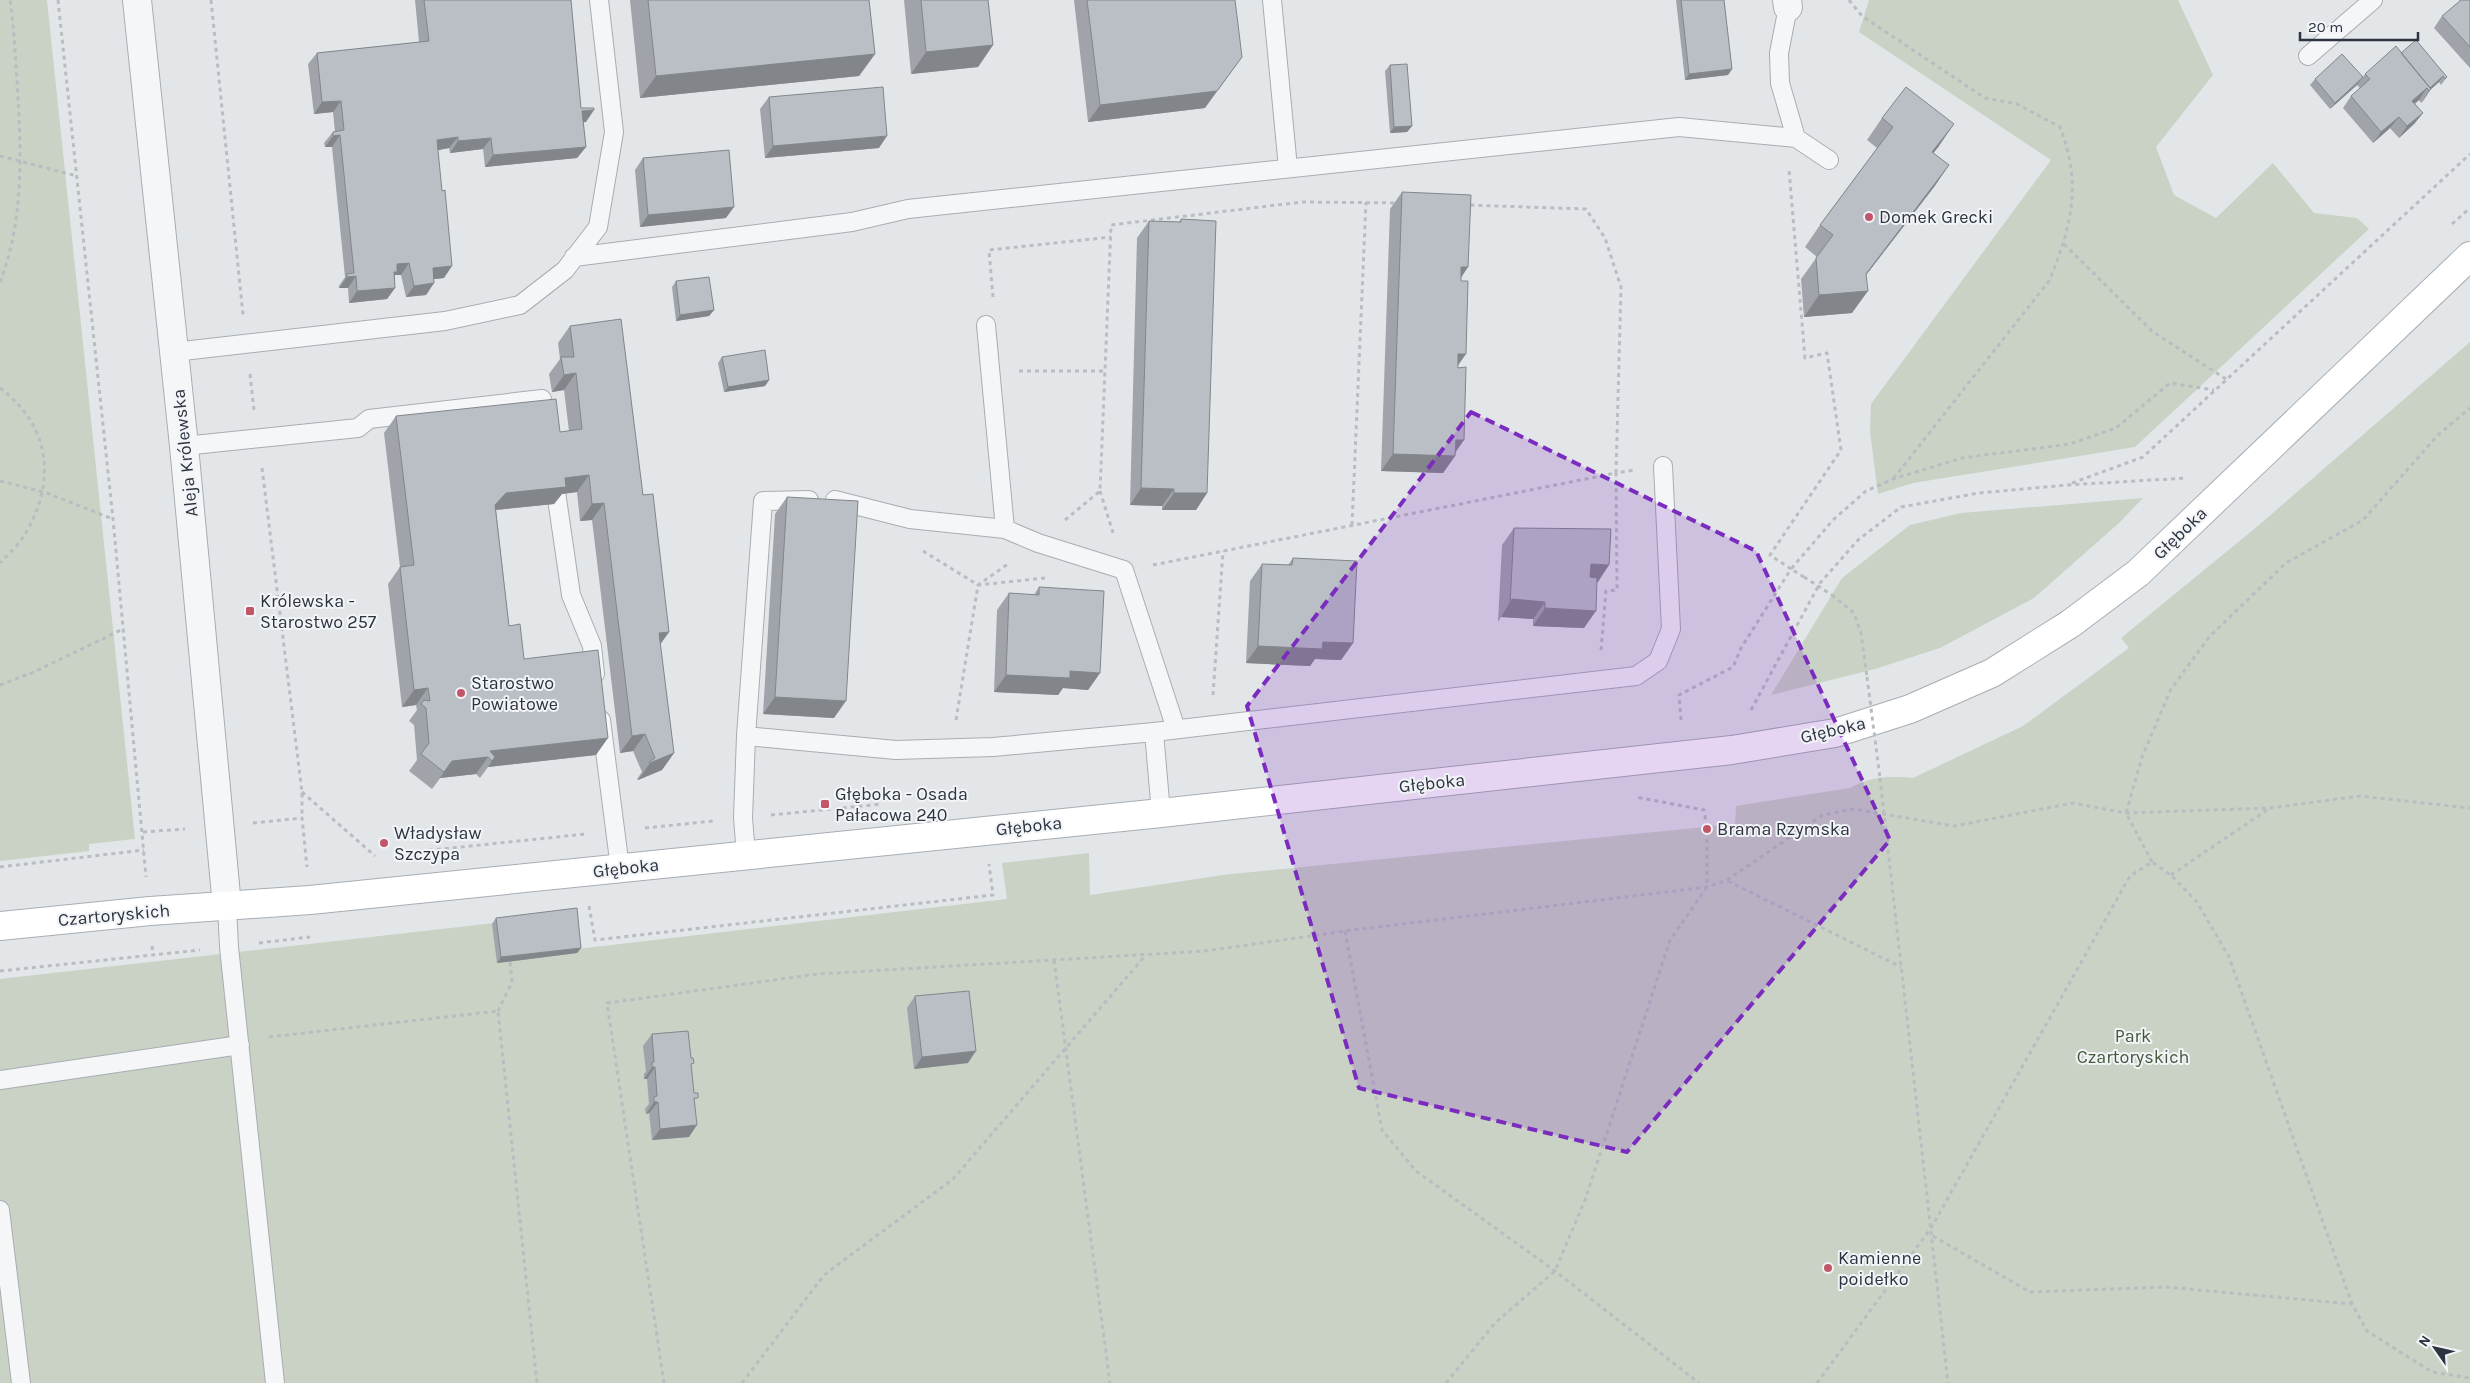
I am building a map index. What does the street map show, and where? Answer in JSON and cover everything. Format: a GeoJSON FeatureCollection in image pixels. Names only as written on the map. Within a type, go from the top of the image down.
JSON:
{"type":"FeatureCollection","features":[{"type":"Feature","properties":{"kind":"main road","name":"Głęboka"},"geometry":{"type":"LineString","coordinates":[[228,906],[310,900],[1161,813],[1732,750],[1835,733],[1910,709],[1992,673],[2070,624],[2138,573],[2470,256]]}},
{"type":"Feature","properties":{"kind":"main road","name":"Czartoryskich"},"geometry":{"type":"LineString","coordinates":[[0,926],[150,911],[228,906]]}},
{"type":"Feature","properties":{"kind":"street","name":"Aleja Królewska"},"geometry":{"type":"LineString","coordinates":[[138,0],[184,446],[228,906]]}},
{"type":"Feature","properties":{"kind":"lane"},"geometry":{"type":"LineString","coordinates":[[174,352],[445,321],[520,305],[565,270],[598,227],[614,132],[598,0]]}},
{"type":"Feature","properties":{"kind":"lane"},"geometry":{"type":"LineString","coordinates":[[1272,0],[1288,168]]}},
{"type":"Feature","properties":{"kind":"lane"},"geometry":{"type":"LineString","coordinates":[[2308,56],[2373,0]]}},
{"type":"Feature","properties":{"kind":"lane"},"geometry":{"type":"LineString","coordinates":[[1787,4],[1780,53],[1780,83],[1796,138]]}},
{"type":"Feature","properties":{"kind":"lane"},"geometry":{"type":"LineString","coordinates":[[574,257],[852,222],[908,209],[1678,127],[1796,138],[1829,160]]}},
{"type":"Feature","properties":{"kind":"lane"},"geometry":{"type":"LineString","coordinates":[[986,325],[1005,529]]}},
{"type":"Feature","properties":{"kind":"lane"},"geometry":{"type":"LineString","coordinates":[[184,446],[358,428],[369,419],[542,399],[548,438]]}},
{"type":"Feature","properties":{"kind":"lane"},"geometry":{"type":"LineString","coordinates":[[550,458],[571,595],[592,646],[620,868]]}},
{"type":"Feature","properties":{"kind":"lane"},"geometry":{"type":"LineString","coordinates":[[746,736],[896,750],[993,747],[1154,732],[1636,676],[1658,661],[1671,629],[1663,466]]}},
{"type":"Feature","properties":{"kind":"lane"},"geometry":{"type":"LineString","coordinates":[[746,855],[743,818],[746,736],[763,500],[835,500],[910,520],[1005,529],[1038,543],[1124,570],[1176,729]]}},
{"type":"Feature","properties":{"kind":"lane"},"geometry":{"type":"LineString","coordinates":[[1154,732],[1161,813]]}},
{"type":"Feature","properties":{"kind":"lane"},"geometry":{"type":"LineString","coordinates":[[228,906],[230,954],[276,1383]]}},
{"type":"Feature","properties":{"kind":"lane"},"geometry":{"type":"LineString","coordinates":[[0,1080],[240,1043]]}},
{"type":"Feature","properties":{"kind":"lane"},"geometry":{"type":"LineString","coordinates":[[0,1210],[21,1383]]}},
{"type":"Feature","properties":{"kind":"path"},"geometry":{"type":"LineString","coordinates":[[0,282],[10,255],[19,209],[20,128],[10,0]]}},
{"type":"Feature","properties":{"kind":"path"},"geometry":{"type":"LineString","coordinates":[[58,0],[113,519],[150,911]]}},
{"type":"Feature","properties":{"kind":"path"},"geometry":{"type":"LineString","coordinates":[[1848,0],[1862,16],[1984,98],[2018,104],[2060,126],[2069,150],[2073,176],[2070,219],[2064,244],[2049,281],[1893,479]]}},
{"type":"Feature","properties":{"kind":"path"},"geometry":{"type":"LineString","coordinates":[[1796,138],[1788,166],[1805,358],[1827,353],[1841,450],[1770,555],[1832,595],[1854,614],[1861,633],[1902,967],[1948,1383]]}},
{"type":"Feature","properties":{"kind":"path"},"geometry":{"type":"LineString","coordinates":[[2067,485],[2143,458],[2470,154]]}},
{"type":"Feature","properties":{"kind":"path"},"geometry":{"type":"LineString","coordinates":[[0,156],[77,176]]}},
{"type":"Feature","properties":{"kind":"path"},"geometry":{"type":"LineString","coordinates":[[1404,203],[1302,202],[1111,225],[1100,491],[1124,570],[1616,473],[1663,466]]}},
{"type":"Feature","properties":{"kind":"path"},"geometry":{"type":"LineString","coordinates":[[1352,525],[1366,202]]}},
{"type":"Feature","properties":{"kind":"path"},"geometry":{"type":"LineString","coordinates":[[1461,205],[1586,208],[1605,238],[1621,287],[1616,473],[1617,590],[1606,591],[1598,681]]}},
{"type":"Feature","properties":{"kind":"path"},"geometry":{"type":"LineString","coordinates":[[986,325],[995,320],[989,250],[1110,237]]}},
{"type":"Feature","properties":{"kind":"path"},"geometry":{"type":"LineString","coordinates":[[2064,244],[2153,332],[2226,379]]}},
{"type":"Feature","properties":{"kind":"path"},"geometry":{"type":"LineString","coordinates":[[990,372],[1106,371]]}},
{"type":"Feature","properties":{"kind":"path"},"geometry":{"type":"LineString","coordinates":[[1681,720],[1679,695],[1733,667],[1741,648],[1791,569],[1832,520],[1866,490],[1893,479],[1962,458],[2070,444],[2080,441],[2116,428],[2170,383],[2215,390]]}},
{"type":"Feature","properties":{"kind":"path"},"geometry":{"type":"LineString","coordinates":[[0,388],[14,398],[38,434],[46,467],[44,492],[25,535],[0,563]]}},
{"type":"Feature","properties":{"kind":"path"},"geometry":{"type":"LineString","coordinates":[[2470,408],[2438,435],[2363,520],[2286,562],[2210,636],[2171,689],[2142,757],[2126,813],[2152,862],[2171,874],[2197,902],[2229,956],[2352,1304],[2367,1331],[2432,1372],[2470,1378]]}},
{"type":"Feature","properties":{"kind":"path"},"geometry":{"type":"LineString","coordinates":[[1751,710],[1820,583],[1858,540],[1901,507],[1979,493],[2067,485],[2187,478]]}},
{"type":"Feature","properties":{"kind":"path"},"geometry":{"type":"LineString","coordinates":[[0,481],[44,492],[113,519]]}},
{"type":"Feature","properties":{"kind":"path"},"geometry":{"type":"LineString","coordinates":[[952,748],[978,584],[1038,543],[1100,491]]}},
{"type":"Feature","properties":{"kind":"path"},"geometry":{"type":"LineString","coordinates":[[918,548],[978,584],[1046,578]]}},
{"type":"Feature","properties":{"kind":"path"},"geometry":{"type":"LineString","coordinates":[[1212,725],[1222,551]]}},
{"type":"Feature","properties":{"kind":"path"},"geometry":{"type":"LineString","coordinates":[[0,685],[34,672],[123,630]]}},
{"type":"Feature","properties":{"kind":"path"},"geometry":{"type":"LineString","coordinates":[[302,792],[375,856]]}},
{"type":"Feature","properties":{"kind":"path"},"geometry":{"type":"LineString","coordinates":[[1446,1383],[1495,1323],[1555,1271],[1585,1200],[1670,940],[1707,886],[1707,829],[1704,810],[1631,796]]}},
{"type":"Feature","properties":{"kind":"path"},"geometry":{"type":"LineString","coordinates":[[664,1383],[606,1003],[818,974],[1205,951],[1345,931],[1707,886],[1727,880],[1823,815],[1853,809],[1954,826],[2073,803],[2126,813],[2270,808],[2360,796],[2470,808]]}},
{"type":"Feature","properties":{"kind":"path"},"geometry":{"type":"LineString","coordinates":[[2171,874],[2270,808]]}},
{"type":"Feature","properties":{"kind":"path"},"geometry":{"type":"LineString","coordinates":[[250,823],[302,818],[307,863]]}},
{"type":"Feature","properties":{"kind":"path"},"geometry":{"type":"LineString","coordinates":[[0,867],[144,850]]}},
{"type":"Feature","properties":{"kind":"path"},"geometry":{"type":"LineString","coordinates":[[579,906],[589,905],[594,940],[993,895],[988,859]]}},
{"type":"Feature","properties":{"kind":"path"},"geometry":{"type":"LineString","coordinates":[[1817,1383],[1932,1228],[2130,876],[2152,862]]}},
{"type":"Feature","properties":{"kind":"path"},"geometry":{"type":"LineString","coordinates":[[1727,880],[1902,967]]}},
{"type":"Feature","properties":{"kind":"path"},"geometry":{"type":"LineString","coordinates":[[1345,931],[1382,1130],[1416,1171],[1555,1271],[1699,1383]]}},
{"type":"Feature","properties":{"kind":"path"},"geometry":{"type":"LineString","coordinates":[[0,972],[230,954]]}},
{"type":"Feature","properties":{"kind":"path"},"geometry":{"type":"LineString","coordinates":[[742,1383],[824,1275],[953,1179],[1146,955]]}},
{"type":"Feature","properties":{"kind":"path"},"geometry":{"type":"LineString","coordinates":[[1054,960],[1110,1383]]}},
{"type":"Feature","properties":{"kind":"path"},"geometry":{"type":"LineString","coordinates":[[510,962],[512,982],[498,1011],[537,1383]]}},
{"type":"Feature","properties":{"kind":"path"},"geometry":{"type":"LineString","coordinates":[[240,1043],[498,1011]]}},
{"type":"Feature","properties":{"kind":"path"},"geometry":{"type":"LineString","coordinates":[[1932,1236],[2030,1292],[2166,1287],[2352,1304]]}},
{"type":"Feature","properties":{"kind":"highlighted area"},"geometry":{"type":"Polygon","coordinates":[[[1471,412],[1756,551],[1890,840],[1627,1152],[1359,1088],[1247,706],[1471,412]]]}},
{"type":"Feature","properties":{"kind":"green space"},"geometry":{"type":"Polygon","coordinates":[[[0,0],[47,0],[135,839],[89,844],[89,851],[0,861],[0,0]]]}},
{"type":"Feature","properties":{"kind":"green space"},"geometry":{"type":"Polygon","coordinates":[[[1869,0],[2178,0],[2213,75],[2156,147],[2174,195],[2216,218],[2273,163],[2314,213],[2357,218],[2369,229],[2135,447],[1913,483],[1878,494],[1870,432],[1871,404],[2051,160],[1859,32],[1869,0]]]}},
{"type":"Feature","properties":{"kind":"green space","name":"Park Czartoryskich"},"geometry":{"type":"Polygon","coordinates":[[[2470,342],[2470,1383],[0,1383],[0,979],[573,914],[577,949],[1007,899],[1002,863],[1089,853],[1090,895],[1223,875],[1735,824],[1736,806],[1850,788],[1865,781],[1880,778],[1913,778],[2023,726],[2129,648],[2121,638],[2259,525],[2470,342]]]}},
{"type":"Feature","properties":{"kind":"green space"},"geometry":{"type":"Polygon","coordinates":[[[2143,498],[2119,523],[2034,598],[1940,648],[1875,669],[1771,695],[1842,578],[1910,525],[1961,513],[2143,498]]]}},
{"type":"Feature","properties":{"kind":"building"},"geometry":{"type":"Polygon","coordinates":[[[424,0],[571,0],[581,108],[594,108],[594,110],[582,111],[586,147],[493,155],[491,138],[458,141],[458,137],[437,140],[442,191],[445,190],[452,266],[433,268],[434,283],[414,286],[409,263],[397,264],[397,272],[394,272],[395,288],[357,291],[356,276],[347,277],[347,274],[354,273],[340,135],[333,136],[333,132],[344,130],[341,101],[322,102],[317,53],[429,41],[424,0]]]}},
{"type":"Feature","properties":{"kind":"building"},"geometry":{"type":"Polygon","coordinates":[[[648,0],[869,0],[875,54],[656,76],[648,0]]]}},
{"type":"Feature","properties":{"kind":"building"},"geometry":{"type":"Polygon","coordinates":[[[921,0],[988,0],[993,45],[926,52],[921,0]]]}},
{"type":"Feature","properties":{"kind":"building"},"geometry":{"type":"Polygon","coordinates":[[[1087,0],[1235,0],[1242,57],[1217,91],[1100,105],[1087,0]]]}},
{"type":"Feature","properties":{"kind":"building"},"geometry":{"type":"Polygon","coordinates":[[[1681,0],[1724,0],[1732,69],[1689,74],[1681,0]]]}},
{"type":"Feature","properties":{"kind":"building"},"geometry":{"type":"Polygon","coordinates":[[[2461,0],[2470,0],[2470,47],[2442,16],[2461,0]]]}},
{"type":"Feature","properties":{"kind":"building"},"geometry":{"type":"Polygon","coordinates":[[[2416,40],[2447,77],[2445,79],[2443,76],[2430,88],[2401,53],[2416,40]]]}},
{"type":"Feature","properties":{"kind":"building"},"geometry":{"type":"Polygon","coordinates":[[[2396,46],[2431,89],[2429,91],[2427,88],[2412,101],[2423,113],[2407,126],[2399,117],[2381,132],[2351,96],[2370,79],[2365,74],[2396,46]]]}},
{"type":"Feature","properties":{"kind":"building"},"geometry":{"type":"Polygon","coordinates":[[[2342,54],[2363,77],[2335,103],[2315,79],[2342,54]]]}},
{"type":"Feature","properties":{"kind":"building"},"geometry":{"type":"Polygon","coordinates":[[[1407,64],[1412,126],[1394,127],[1390,65],[1407,64]]]}},
{"type":"Feature","properties":{"kind":"building"},"geometry":{"type":"Polygon","coordinates":[[[883,87],[887,136],[773,146],[769,97],[883,87]]]}},
{"type":"Feature","properties":{"kind":"building","name":"Domek Grecki"},"geometry":{"type":"Polygon","coordinates":[[[1906,87],[1954,124],[1932,152],[1949,165],[1866,274],[1868,291],[1819,295],[1816,258],[1833,235],[1820,225],[1893,127],[1882,118],[1906,87]]]}},
{"type":"Feature","properties":{"kind":"building"},"geometry":{"type":"Polygon","coordinates":[[[729,150],[734,207],[648,215],[643,158],[729,150]]]}},
{"type":"Feature","properties":{"kind":"building"},"geometry":{"type":"Polygon","coordinates":[[[1402,192],[1471,195],[1468,267],[1461,267],[1461,281],[1468,281],[1466,354],[1458,354],[1458,368],[1466,367],[1464,440],[1456,440],[1455,456],[1393,454],[1402,192]]]}},
{"type":"Feature","properties":{"kind":"building"},"geometry":{"type":"Polygon","coordinates":[[[1181,219],[1216,221],[1207,493],[1174,493],[1174,489],[1141,488],[1149,221],[1181,222],[1181,219]]]}},
{"type":"Feature","properties":{"kind":"building"},"geometry":{"type":"Polygon","coordinates":[[[709,277],[714,310],[680,315],[676,281],[709,277]]]}},
{"type":"Feature","properties":{"kind":"building"},"geometry":{"type":"Polygon","coordinates":[[[621,319],[643,495],[653,494],[669,632],[659,633],[674,753],[650,763],[655,758],[645,734],[632,736],[604,503],[592,504],[589,475],[565,478],[566,487],[506,493],[495,505],[509,626],[520,624],[524,659],[598,650],[608,738],[490,751],[495,757],[492,761],[488,757],[452,761],[444,772],[421,754],[429,743],[426,708],[421,704],[424,700],[430,701],[428,688],[414,690],[400,567],[414,565],[396,416],[556,399],[560,432],[582,429],[576,373],[564,375],[561,357],[574,357],[570,326],[621,319]]]}},
{"type":"Feature","properties":{"kind":"building"},"geometry":{"type":"Polygon","coordinates":[[[765,350],[769,380],[728,387],[722,357],[765,350]]]}},
{"type":"Feature","properties":{"kind":"building"},"geometry":{"type":"Polygon","coordinates":[[[787,497],[858,501],[846,701],[775,697],[787,497]]]}},
{"type":"Feature","properties":{"kind":"building"},"geometry":{"type":"Polygon","coordinates":[[[1514,528],[1611,529],[1609,565],[1591,564],[1590,577],[1597,578],[1596,611],[1545,608],[1545,602],[1512,599],[1510,605],[1514,528]]]}},
{"type":"Feature","properties":{"kind":"building"},"geometry":{"type":"Polygon","coordinates":[[[1293,558],[1357,561],[1353,643],[1323,642],[1322,649],[1258,646],[1262,564],[1292,565],[1293,558]]]}},
{"type":"Feature","properties":{"kind":"building"},"geometry":{"type":"Polygon","coordinates":[[[1039,587],[1104,591],[1100,673],[1070,671],[1070,678],[1006,675],[1009,593],[1039,595],[1039,587]]]}},
{"type":"Feature","properties":{"kind":"building"},"geometry":{"type":"Polygon","coordinates":[[[577,908],[581,948],[501,957],[496,918],[577,908]]]}},
{"type":"Feature","properties":{"kind":"building"},"geometry":{"type":"Polygon","coordinates":[[[969,991],[976,1051],[922,1057],[915,996],[969,991]]]}},
{"type":"Feature","properties":{"kind":"building"},"geometry":{"type":"Polygon","coordinates":[[[688,1031],[691,1058],[693,1058],[694,1063],[691,1064],[694,1093],[698,1093],[698,1098],[694,1098],[697,1125],[660,1129],[658,1102],[654,1102],[654,1097],[657,1096],[655,1067],[652,1067],[652,1062],[654,1062],[652,1034],[688,1031]]]}},
{"type":"Feature","properties":{"kind":"place","name":"Domek Grecki"},"geometry":{"type":"Point","coordinates":[1869,217]}},
{"type":"Feature","properties":{"kind":"place","name":"Królewska - Starostwo 257"},"geometry":{"type":"Point","coordinates":[250,611]}},
{"type":"Feature","properties":{"kind":"place","name":"Starostwo Powiatowe"},"geometry":{"type":"Point","coordinates":[461,693]}},
{"type":"Feature","properties":{"kind":"place","name":"Głęboka - Osada Pałacowa 240"},"geometry":{"type":"Point","coordinates":[825,804]}},
{"type":"Feature","properties":{"kind":"place","name":"Brama Rzymska"},"geometry":{"type":"Point","coordinates":[1707,829]}},
{"type":"Feature","properties":{"kind":"place","name":"Władysław Szczypa"},"geometry":{"type":"Point","coordinates":[384,843]}},
{"type":"Feature","properties":{"kind":"place","name":"Kamienne poidełko"},"geometry":{"type":"Point","coordinates":[1828,1268]}}]}
